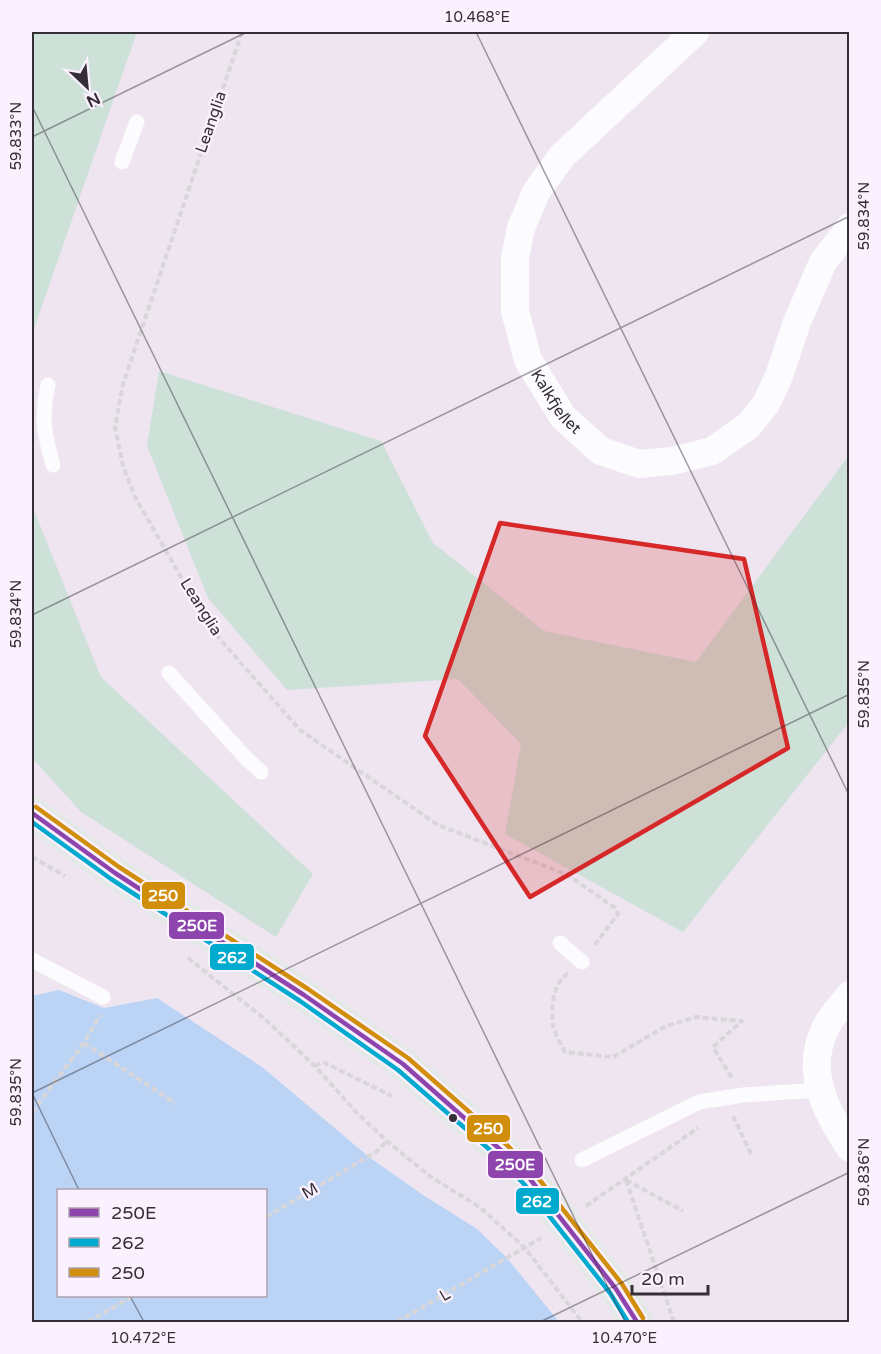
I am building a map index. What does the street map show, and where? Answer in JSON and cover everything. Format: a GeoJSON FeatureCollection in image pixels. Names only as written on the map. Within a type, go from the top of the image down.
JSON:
{"type":"FeatureCollection","features":[{"type":"Feature","properties":{"kind":"main road"},"geometry":{"type":"LineString","coordinates":[[32,813],[115,873],[304,995],[403,1064],[503,1152],[530,1179],[616,1289],[637,1323]]}},
{"type":"Feature","properties":{"kind":"street","name":"Kalkfjellet"},"geometry":{"type":"LineString","coordinates":[[695,32],[562,156],[536,192],[521,228],[515,258],[515,310],[528,360],[563,417],[601,451],[639,464],[672,461],[712,451],[748,426],[766,404],[823,262],[849,226]]}},
{"type":"Feature","properties":{"kind":"street"},"geometry":{"type":"LineString","coordinates":[[849,995],[827,1025],[815,1059],[819,1090],[849,1148]]}},
{"type":"Feature","properties":{"kind":"lane"},"geometry":{"type":"LineString","coordinates":[[122,162],[137,122]]}},
{"type":"Feature","properties":{"kind":"lane"},"geometry":{"type":"LineString","coordinates":[[48,385],[43,408],[44,434],[53,465]]}},
{"type":"Feature","properties":{"kind":"lane"},"geometry":{"type":"LineString","coordinates":[[170,673],[261,772]]}},
{"type":"Feature","properties":{"kind":"lane"},"geometry":{"type":"LineString","coordinates":[[560,943],[582,962]]}},
{"type":"Feature","properties":{"kind":"lane"},"geometry":{"type":"LineString","coordinates":[[32,960],[103,1003]]}},
{"type":"Feature","properties":{"kind":"lane"},"geometry":{"type":"LineString","coordinates":[[582,1160],[699,1102],[743,1095],[819,1090]]}},
{"type":"Feature","properties":{"kind":"path","name":"Leanglia"},"geometry":{"type":"LineString","coordinates":[[242,32],[123,384],[115,427],[123,466],[135,497],[211,629],[300,730],[438,825],[568,875],[615,908],[618,914],[582,962]]}},
{"type":"Feature","properties":{"kind":"path"},"geometry":{"type":"LineString","coordinates":[[32,857],[70,879]]}},
{"type":"Feature","properties":{"kind":"path"},"geometry":{"type":"LineString","coordinates":[[186,956],[266,1020],[315,1066],[355,1111],[387,1141],[431,1177],[481,1208],[525,1248],[582,1323]]}},
{"type":"Feature","properties":{"kind":"path"},"geometry":{"type":"LineString","coordinates":[[582,962],[563,976],[553,995],[554,1028],[565,1052],[613,1057],[666,1026],[696,1017],[742,1021],[713,1047],[743,1095],[731,1109],[752,1156]]}},
{"type":"Feature","properties":{"kind":"path"},"geometry":{"type":"LineString","coordinates":[[32,1112],[84,1043],[103,1003]]}},
{"type":"Feature","properties":{"kind":"path"},"geometry":{"type":"LineString","coordinates":[[84,1043],[175,1103]]}},
{"type":"Feature","properties":{"kind":"path"},"geometry":{"type":"LineString","coordinates":[[315,1066],[323,1062],[390,1094],[399,1102]]}},
{"type":"Feature","properties":{"kind":"path"},"geometry":{"type":"LineString","coordinates":[[584,1208],[703,1124]]}},
{"type":"Feature","properties":{"kind":"path","name":"M"},"geometry":{"type":"LineString","coordinates":[[267,1216],[376,1152],[387,1141]]}},
{"type":"Feature","properties":{"kind":"path"},"geometry":{"type":"LineString","coordinates":[[626,1180],[683,1210]]}},
{"type":"Feature","properties":{"kind":"path"},"geometry":{"type":"LineString","coordinates":[[626,1180],[674,1323]]}},
{"type":"Feature","properties":{"kind":"path","name":"L"},"geometry":{"type":"LineString","coordinates":[[397,1323],[549,1233]]}},
{"type":"Feature","properties":{"kind":"path"},"geometry":{"type":"LineString","coordinates":[[88,1323],[132,1297]]}},
{"type":"Feature","properties":{"kind":"highlighted area"},"geometry":{"type":"Polygon","coordinates":[[[500,523],[744,559],[788,748],[530,897],[425,736],[500,523]]]}},
{"type":"Feature","properties":{"kind":"green space"},"geometry":{"type":"Polygon","coordinates":[[[32,32],[137,32],[32,335],[32,32]]]}},
{"type":"Feature","properties":{"kind":"green space"},"geometry":{"type":"Polygon","coordinates":[[[159,371],[381,441],[433,543],[544,631],[696,662],[849,455],[849,722],[683,932],[505,834],[521,744],[458,679],[287,690],[208,598],[147,446],[159,371]]]}},
{"type":"Feature","properties":{"kind":"green space"},"geometry":{"type":"Polygon","coordinates":[[[32,505],[101,677],[313,874],[276,937],[81,812],[32,758],[32,505]]]}},
{"type":"Feature","properties":{"kind":"water"},"geometry":{"type":"Polygon","coordinates":[[[59,990],[104,1008],[157,998],[262,1067],[369,1157],[477,1229],[507,1258],[559,1322],[32,1322],[32,996],[59,990]]]}},
{"type":"Feature","properties":{"kind":"transit line","name":"250"},"geometry":{"type":"LineString","coordinates":[[36,807],[119,867],[308,989],[408,1058],[508,1146],[535,1174],[622,1284],[643,1318]]}},
{"type":"Feature","properties":{"kind":"transit line","name":"250E"},"geometry":{"type":"LineString","coordinates":[[32,813],[115,873],[304,995],[403,1064],[503,1152],[530,1179],[616,1289],[637,1322]]}},
{"type":"Feature","properties":{"kind":"transit line","name":"262"},"geometry":{"type":"LineString","coordinates":[[32,822],[111,879],[300,1001],[398,1070],[498,1157],[524,1184],[610,1293],[628,1322]]}}]}
